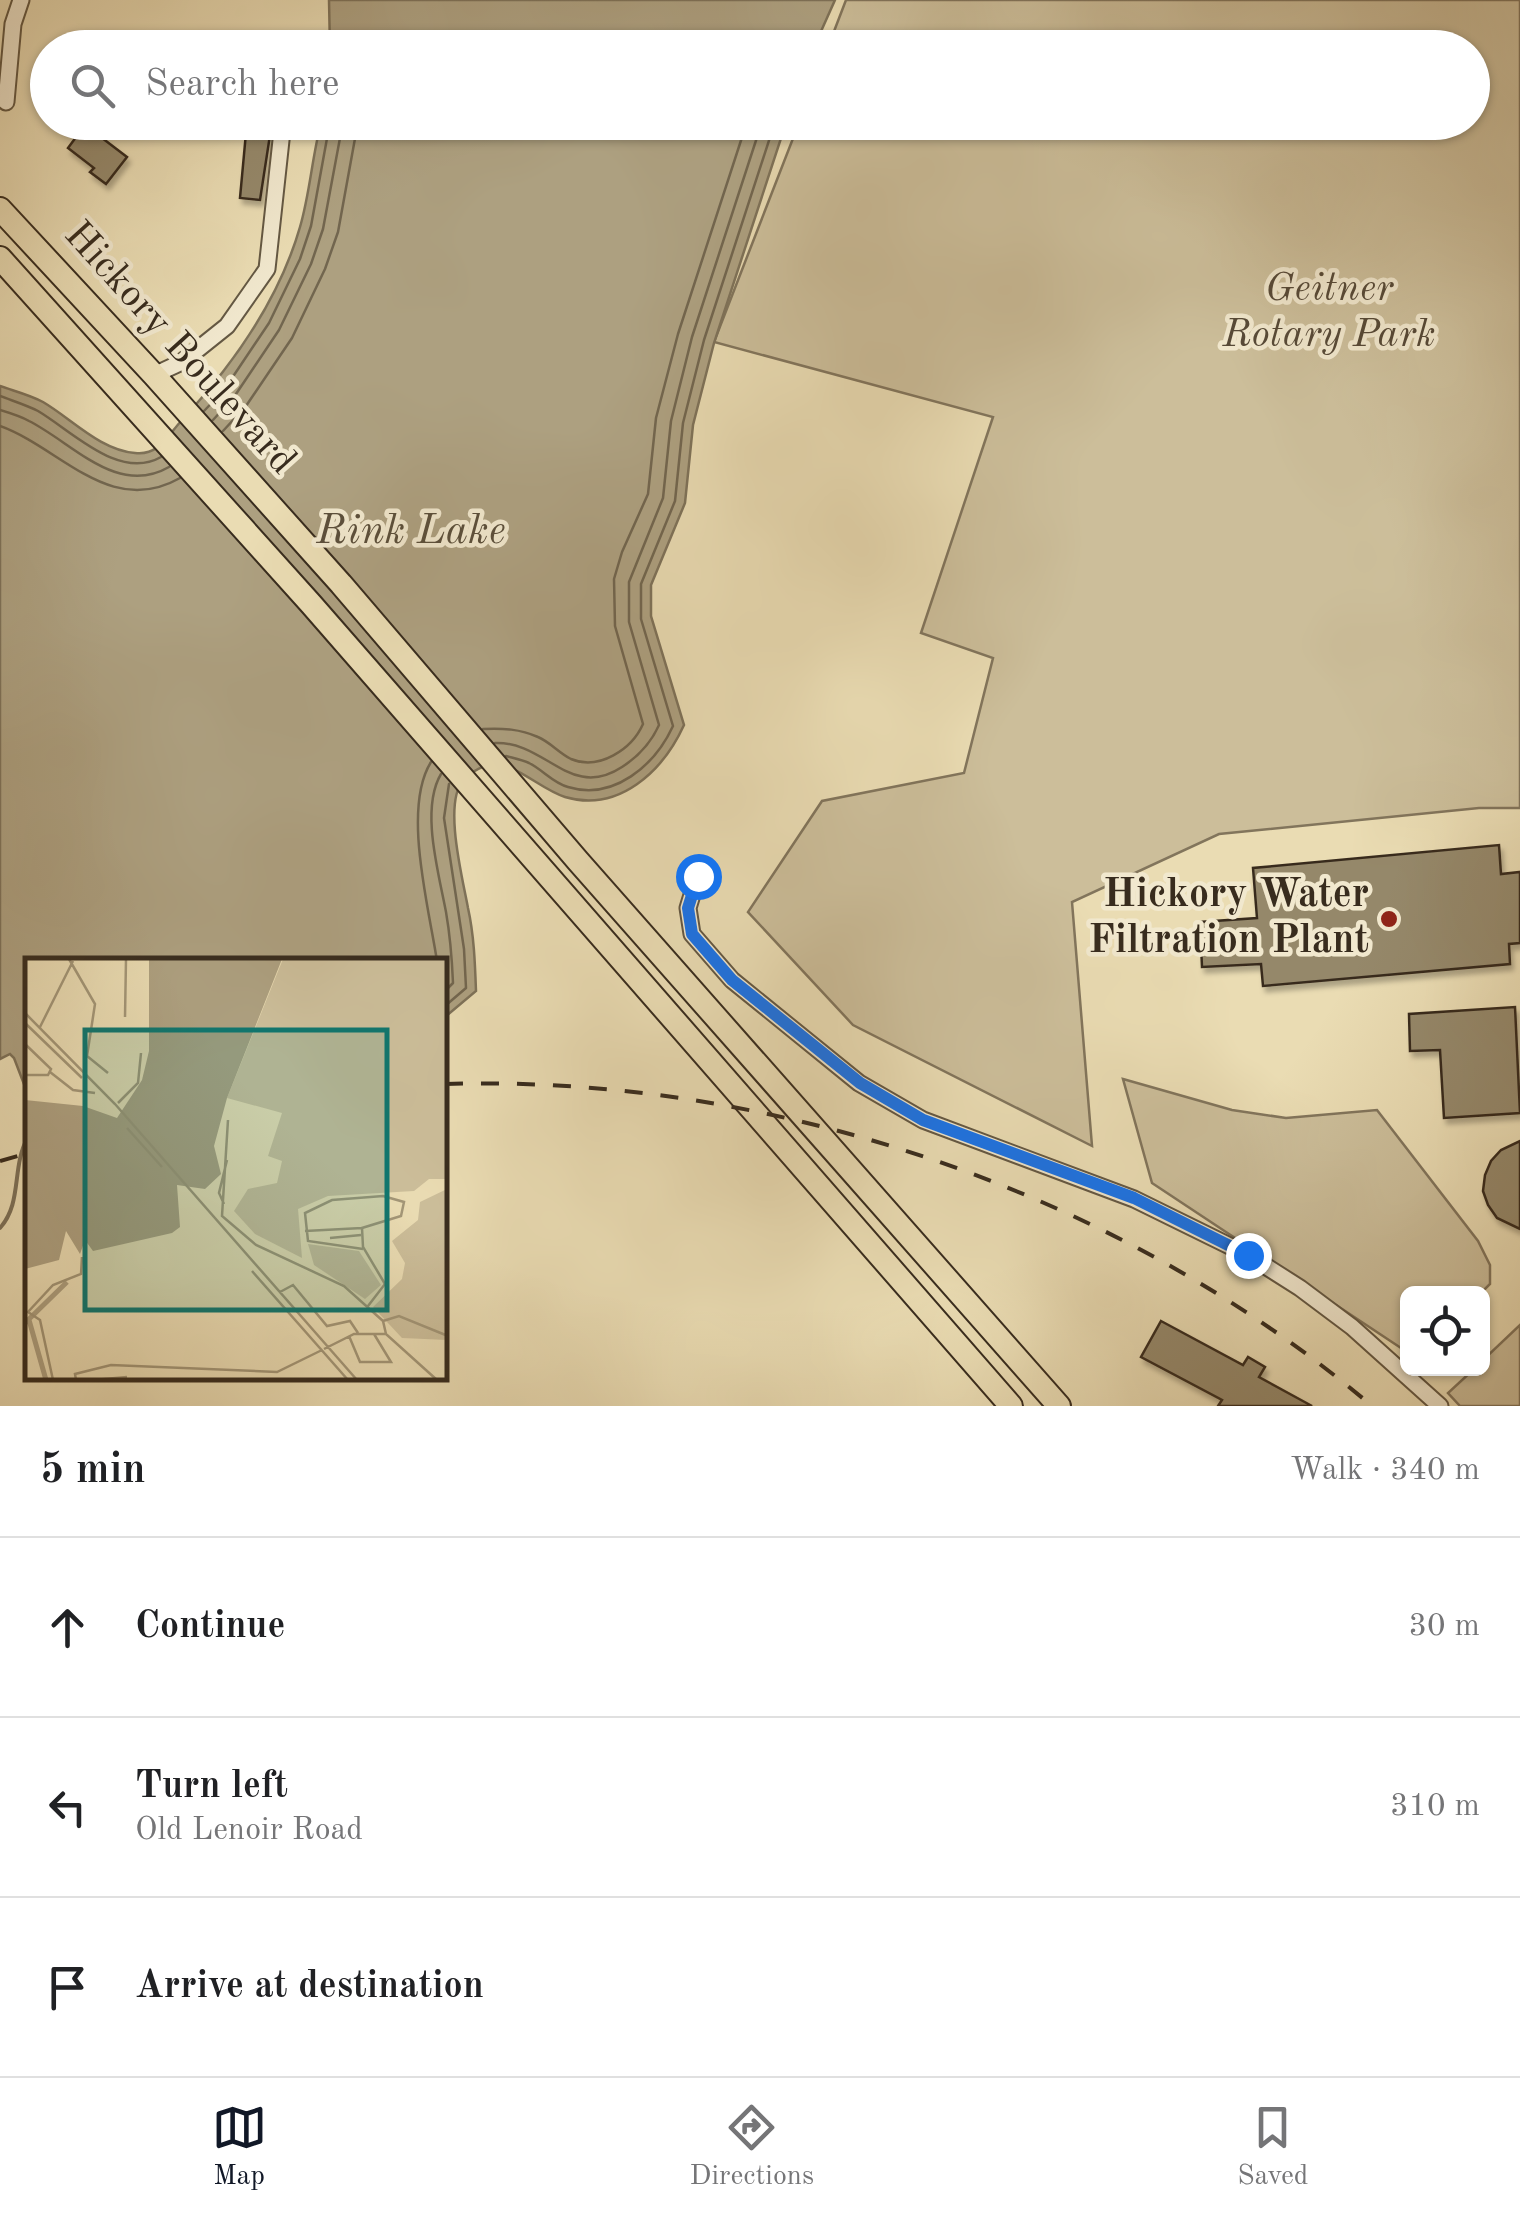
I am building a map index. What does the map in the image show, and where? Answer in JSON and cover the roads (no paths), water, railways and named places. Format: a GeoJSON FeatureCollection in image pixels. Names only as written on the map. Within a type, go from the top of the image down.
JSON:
{"type":"FeatureCollection","features":[{"type":"Feature","properties":{"kind":"highway","name":"Hickory Boulevard"},"geometry":{"type":"LineString","coordinates":[[0,209],[341,584],[578,860],[1059,1406]]}},
{"type":"Feature","properties":{"kind":"highway","name":"Hickory Boulevard"},"geometry":{"type":"LineString","coordinates":[[0,258],[311,604],[1011,1406]]}},
{"type":"Feature","properties":{"kind":"street"},"geometry":{"type":"LineString","coordinates":[[6,102],[13,24],[21,0]]}},
{"type":"Feature","properties":{"kind":"street"},"geometry":{"type":"LineString","coordinates":[[160,382],[228,326],[267,269],[281,140]]}},
{"type":"Feature","properties":{"kind":"street"},"geometry":{"type":"LineString","coordinates":[[698,876],[688,908],[692,934],[732,980],[860,1083],[923,1120],[1134,1198],[1248,1255],[1352,1327],[1440,1406]]}},
{"type":"Feature","properties":{"kind":"water"},"geometry":{"type":"Polygon","coordinates":[[[329,0],[835,0],[822,30],[330,30],[329,0]]]}},
{"type":"Feature","properties":{"kind":"water","name":"Rink Lake"},"geometry":{"type":"Polygon","coordinates":[[[318,140],[780,140],[714,343],[693,425],[685,503],[651,585],[651,616],[684,725],[651,772],[621,793],[603,799],[565,797],[502,766],[477,770],[463,781],[457,792],[454,823],[472,928],[476,991],[448,1014],[448,958],[25,958],[25,1087],[14,1058],[10,1054],[0,1059],[0,386],[43,402],[87,433],[122,451],[143,453],[157,448],[236,354],[267,306],[291,254],[318,140]]]}},
{"type":"Feature","properties":{"kind":"waterway"},"geometry":{"type":"LineString","coordinates":[[0,1228],[12,1207],[25,1144]]}},
{"type":"Feature","properties":{"kind":"railway"},"geometry":{"type":"LineString","coordinates":[[448,1084],[569,1086],[693,1100],[817,1125],[938,1161],[1055,1208],[1168,1264],[1274,1331],[1372,1406]]}},
{"type":"Feature","properties":{"kind":"railway"},"geometry":{"type":"LineString","coordinates":[[0,1161],[25,1154]]}},
{"type":"Feature","properties":{"kind":"place","name":"Hickory Water Filtration Plant"},"geometry":{"type":"Point","coordinates":[1389,919]}},
{"type":"Feature","properties":{"kind":"park label","name":"Geitner Rotary Park"},"geometry":{"type":"Point","coordinates":[1329,313]}}]}
